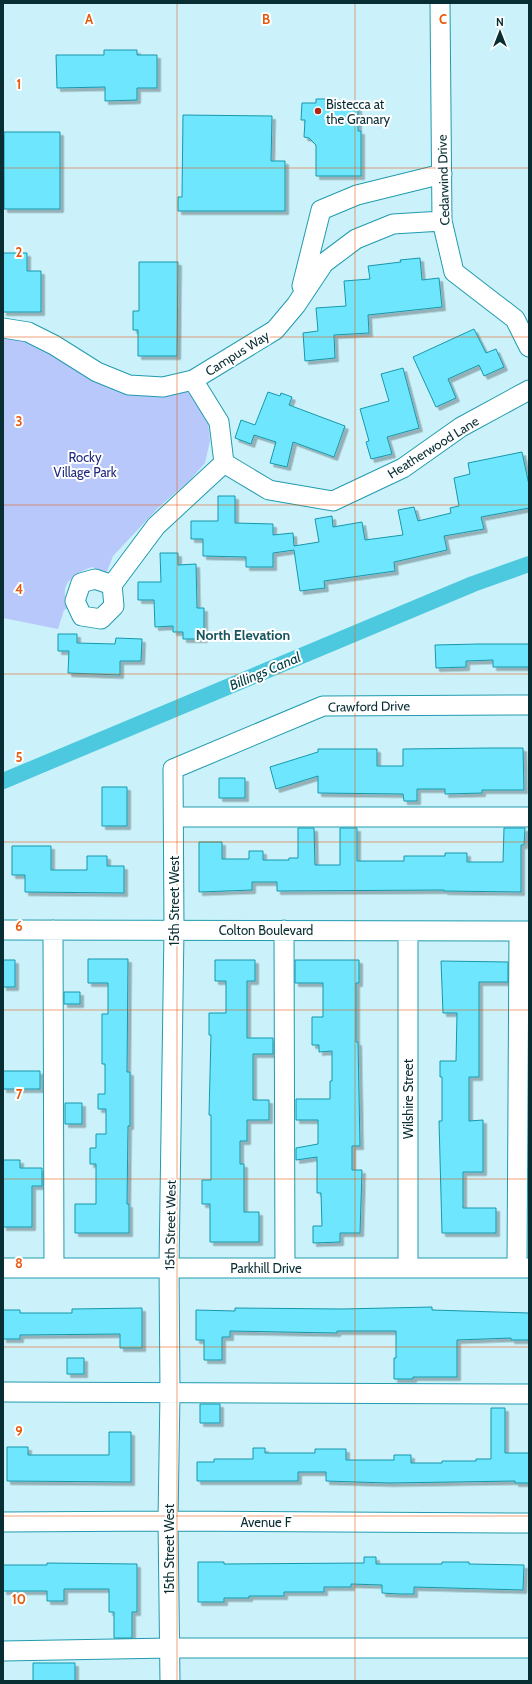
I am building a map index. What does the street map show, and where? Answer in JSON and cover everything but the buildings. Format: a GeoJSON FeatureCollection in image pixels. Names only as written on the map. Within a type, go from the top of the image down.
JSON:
{"type":"FeatureCollection","features":[{"type":"Feature","properties":{"kind":"street","name":"Cedarwind Drive"},"geometry":{"type":"LineString","coordinates":[[440,3],[442,222],[454,272],[515,319],[529,347]]}},
{"type":"Feature","properties":{"kind":"street"},"geometry":{"type":"LineString","coordinates":[[296,305],[306,274],[314,234],[321,210],[357,195],[442,174]]}},
{"type":"Feature","properties":{"kind":"street","name":"Campus Way"},"geometry":{"type":"LineString","coordinates":[[3,328],[28,332],[54,345],[97,372],[129,385],[163,387],[193,380],[275,330],[296,305],[324,263],[356,239],[393,224],[442,222]]}},
{"type":"Feature","properties":{"kind":"street"},"geometry":{"type":"LineString","coordinates":[[112,585],[156,526],[224,463],[219,422],[193,380]]}},
{"type":"Feature","properties":{"kind":"street","name":"Heatherwood Lane"},"geometry":{"type":"LineString","coordinates":[[224,463],[269,490],[333,501],[403,468],[461,427],[529,390]]}},
{"type":"Feature","properties":{"kind":"street","name":"Crawford Drive"},"geometry":{"type":"LineString","coordinates":[[173,769],[323,706],[529,705]]}},
{"type":"Feature","properties":{"kind":"street","name":"15th Street West"},"geometry":{"type":"LineString","coordinates":[[170,1681],[168,1521],[170,1392],[169,1267],[174,930],[173,769]]}},
{"type":"Feature","properties":{"kind":"street"},"geometry":{"type":"LineString","coordinates":[[174,817],[529,818]]}},
{"type":"Feature","properties":{"kind":"street","name":"Colton Boulevard"},"geometry":{"type":"LineString","coordinates":[[3,930],[524,931]]}},
{"type":"Feature","properties":{"kind":"street"},"geometry":{"type":"LineString","coordinates":[[53,930],[54,1268]]}},
{"type":"Feature","properties":{"kind":"street"},"geometry":{"type":"LineString","coordinates":[[284,930],[285,1268]]}},
{"type":"Feature","properties":{"kind":"street","name":"Wilshire Street"},"geometry":{"type":"LineString","coordinates":[[408,931],[408,1268]]}},
{"type":"Feature","properties":{"kind":"street"},"geometry":{"type":"LineString","coordinates":[[523,1268],[524,931]]}},
{"type":"Feature","properties":{"kind":"street","name":"Parkhill Drive"},"geometry":{"type":"LineString","coordinates":[[3,1268],[523,1268]]}},
{"type":"Feature","properties":{"kind":"street"},"geometry":{"type":"LineString","coordinates":[[3,1392],[529,1394]]}},
{"type":"Feature","properties":{"kind":"street","name":"Avenue F"},"geometry":{"type":"LineString","coordinates":[[3,1522],[168,1521],[529,1523]]}},
{"type":"Feature","properties":{"kind":"street"},"geometry":{"type":"LineString","coordinates":[[3,1651],[170,1648],[529,1648]]}},
{"type":"Feature","properties":{"kind":"green space","name":"Rocky Village Park"},"geometry":{"type":"Polygon","coordinates":[[[3,336],[34,342],[67,361],[185,391],[189,393],[208,419],[210,441],[205,463],[190,480],[159,507],[113,556],[106,574],[92,567],[79,573],[69,581],[65,592],[66,599],[70,607],[64,610],[58,629],[3,618],[3,336]]]}},
{"type":"Feature","properties":{"kind":"waterway","name":"Billings Canal"},"geometry":{"type":"LineString","coordinates":[[3,781],[473,584],[529,564]]}},
{"type":"Feature","properties":{"kind":"place","name":"Bistecca at the Granary"},"geometry":{"type":"Point","coordinates":[318,111]}},
{"type":"Feature","properties":{"kind":"district","name":"North Elevation"},"geometry":{"type":"Point","coordinates":[243,635]}}]}
